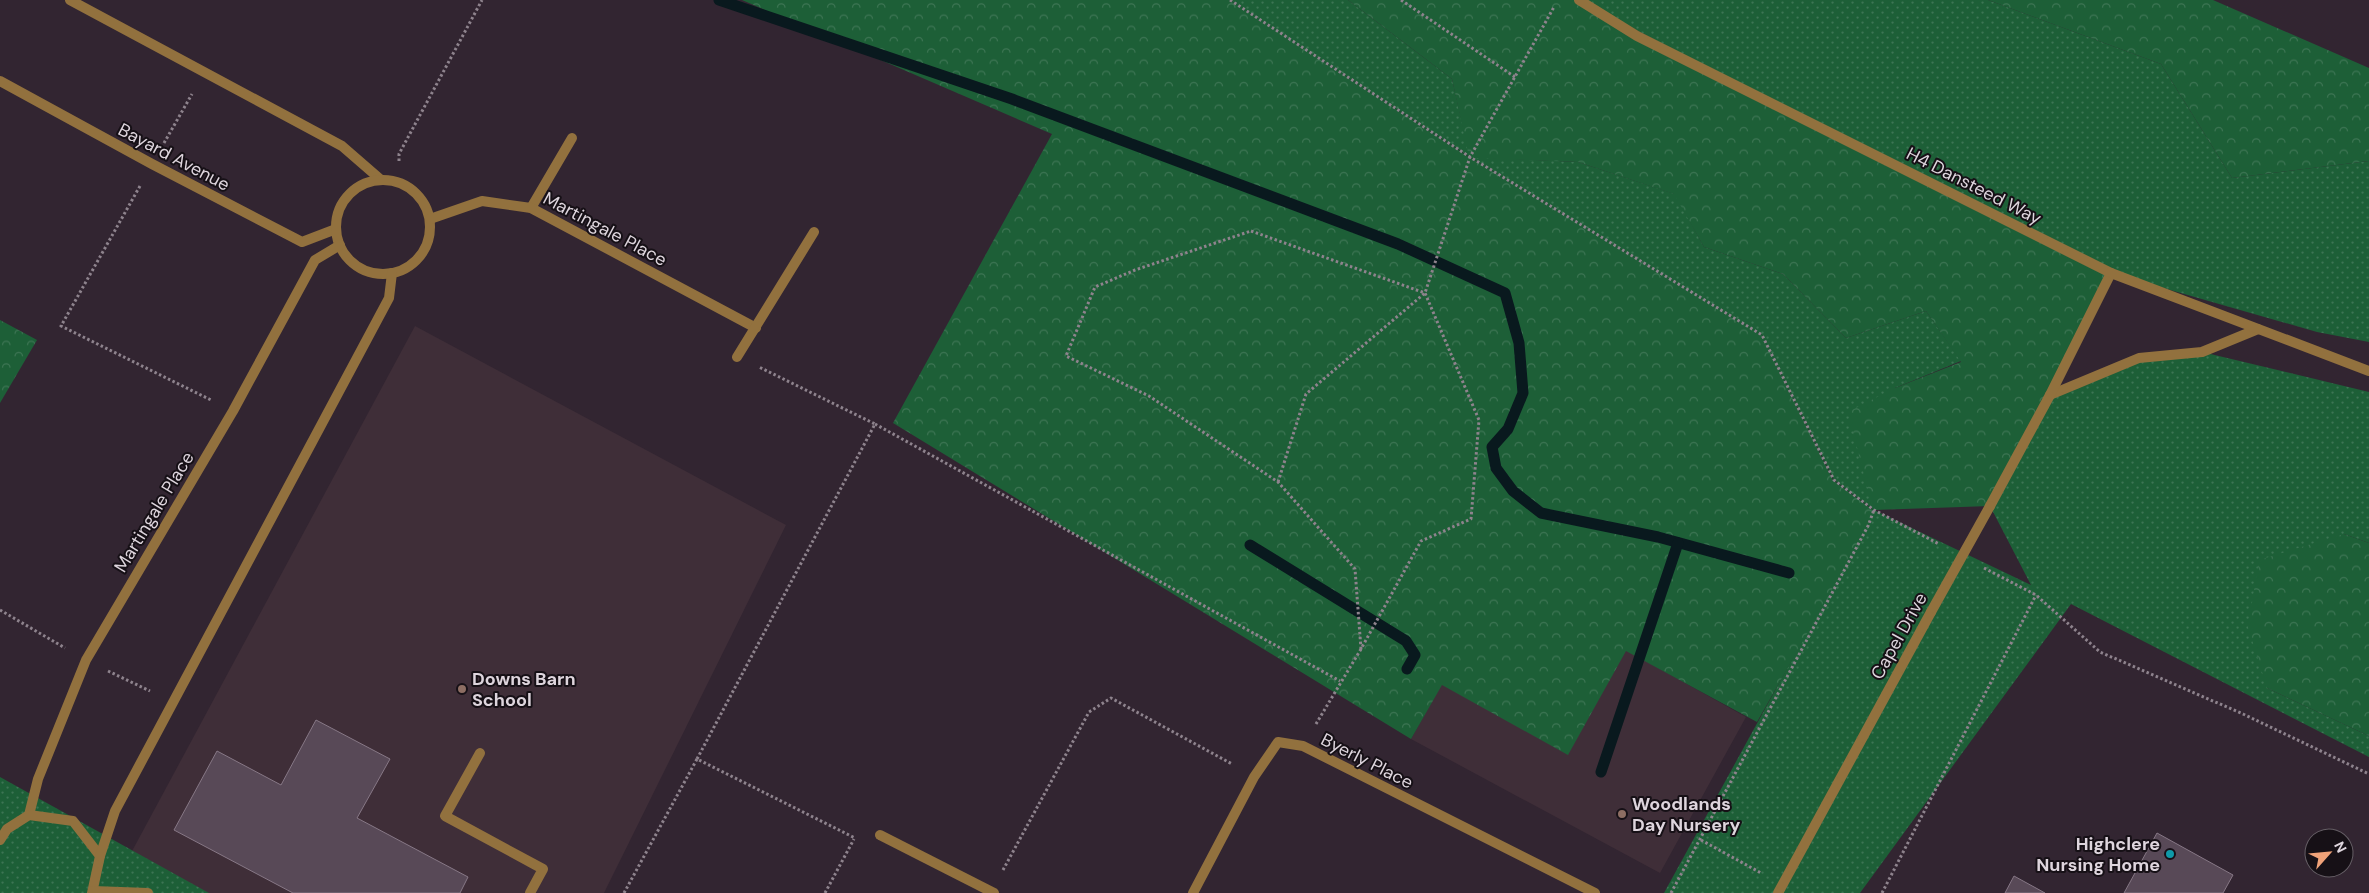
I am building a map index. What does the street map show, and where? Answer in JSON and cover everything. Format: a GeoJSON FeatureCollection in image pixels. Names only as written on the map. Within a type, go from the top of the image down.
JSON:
{"type":"FeatureCollection","features":[{"type":"Feature","properties":{"kind":"street"},"geometry":{"type":"LineString","coordinates":[[70,0],[342,146],[380,179]]}},
{"type":"Feature","properties":{"kind":"street","name":"H4 Dansteed Way"},"geometry":{"type":"LineString","coordinates":[[1579,0],[1636,36],[2111,273],[2369,370]]}},
{"type":"Feature","properties":{"kind":"street","name":"Bayard Avenue"},"geometry":{"type":"LineString","coordinates":[[0,81],[152,164],[302,242],[336,229]]}},
{"type":"Feature","properties":{"kind":"street"},"geometry":{"type":"LineString","coordinates":[[531,208],[572,138]]}},
{"type":"Feature","properties":{"kind":"street"},"geometry":{"type":"LineString","coordinates":[[380,179],[396,181],[420,197],[430,219],[426,241],[417,260],[404,270],[376,274],[364,270],[350,261],[340,245],[336,229],[338,212],[346,198],[360,185],[380,179]]}},
{"type":"Feature","properties":{"kind":"street","name":"Martingale Place"},"geometry":{"type":"LineString","coordinates":[[430,219],[482,201],[531,208],[756,328]]}},
{"type":"Feature","properties":{"kind":"street"},"geometry":{"type":"LineString","coordinates":[[737,356],[814,232]]}},
{"type":"Feature","properties":{"kind":"street","name":"Martingale Place"},"geometry":{"type":"LineString","coordinates":[[29,815],[38,779],[86,660],[233,411],[315,260],[340,245]]}},
{"type":"Feature","properties":{"kind":"street"},"geometry":{"type":"LineString","coordinates":[[148,893],[93,892],[100,856],[115,812],[389,298],[392,273]]}},
{"type":"Feature","properties":{"kind":"street","name":"Capel Drive"},"geometry":{"type":"LineString","coordinates":[[1780,889],[2050,395],[2111,273]]}},
{"type":"Feature","properties":{"kind":"street"},"geometry":{"type":"LineString","coordinates":[[2050,395],[2139,358],[2202,352],[2258,329]]}},
{"type":"Feature","properties":{"kind":"street","name":"Byerly Place"},"geometry":{"type":"LineString","coordinates":[[1193,893],[1254,777],[1278,742],[1303,746],[1595,893]]}},
{"type":"Feature","properties":{"kind":"street"},"geometry":{"type":"LineString","coordinates":[[480,753],[445,816],[543,869],[530,893]]}},
{"type":"Feature","properties":{"kind":"street"},"geometry":{"type":"LineString","coordinates":[[0,840],[3,827],[29,815],[72,821],[100,856]]}},
{"type":"Feature","properties":{"kind":"street"},"geometry":{"type":"LineString","coordinates":[[880,835],[993,892]]}},
{"type":"Feature","properties":{"kind":"path"},"geometry":{"type":"LineString","coordinates":[[396,181],[399,154],[482,0]]}},
{"type":"Feature","properties":{"kind":"path"},"geometry":{"type":"LineString","coordinates":[[1230,0],[1470,157],[1762,335],[1834,480],[1874,510],[1942,546]]}},
{"type":"Feature","properties":{"kind":"path"},"geometry":{"type":"LineString","coordinates":[[1400,0],[1515,77]]}},
{"type":"Feature","properties":{"kind":"path"},"geometry":{"type":"LineString","coordinates":[[1278,482],[1306,394],[1425,293],[1470,157],[1558,0]]}},
{"type":"Feature","properties":{"kind":"path"},"geometry":{"type":"LineString","coordinates":[[205,72],[61,326],[233,411]]}},
{"type":"Feature","properties":{"kind":"path"},"geometry":{"type":"LineString","coordinates":[[1303,746],[1340,681],[1361,649],[1421,541],[1471,519],[1480,420],[1425,293],[1251,231],[1135,270],[1095,287],[1066,356],[1149,396],[1278,482],[1355,569],[1361,649]]}},
{"type":"Feature","properties":{"kind":"path"},"geometry":{"type":"LineString","coordinates":[[737,356],[875,424],[1340,681]]}},
{"type":"Feature","properties":{"kind":"path"},"geometry":{"type":"LineString","coordinates":[[624,893],[875,424]]}},
{"type":"Feature","properties":{"kind":"path"},"geometry":{"type":"LineString","coordinates":[[1671,893],[1868,526],[1874,510]]}},
{"type":"Feature","properties":{"kind":"path"},"geometry":{"type":"LineString","coordinates":[[1976,564],[2036,595],[2100,652],[2242,714],[2369,774]]}},
{"type":"Feature","properties":{"kind":"path"},"geometry":{"type":"LineString","coordinates":[[1882,893],[2036,595]]}},
{"type":"Feature","properties":{"kind":"path"},"geometry":{"type":"LineString","coordinates":[[993,892],[1089,712],[1110,698],[1254,777]]}},
{"type":"Feature","properties":{"kind":"path"},"geometry":{"type":"LineString","coordinates":[[697,759],[854,838],[880,835]]}},
{"type":"Feature","properties":{"kind":"path"},"geometry":{"type":"LineString","coordinates":[[825,893],[854,838]]}},
{"type":"Feature","properties":{"kind":"path"},"geometry":{"type":"LineString","coordinates":[[1701,840],[1780,889]]}},
{"type":"Feature","properties":{"kind":"shaded area","name":"Downs Barn School"},"geometry":{"type":"Polygon","coordinates":[[[415,326],[786,525],[604,893],[202,893],[131,853],[415,326]]]}},
{"type":"Feature","properties":{"kind":"shaded area","name":"Woodlands Day Nursery"},"geometry":{"type":"Polygon","coordinates":[[[1626,650],[1746,717],[1660,873],[1411,739],[1442,684],[1568,754],[1626,650]]]}},
{"type":"Feature","properties":{"kind":"green space"},"geometry":{"type":"Polygon","coordinates":[[[742,0],[1230,0],[1469,157],[1452,79],[1348,0],[1579,0],[1637,36],[2111,273],[1990,506],[1874,510],[1868,526],[1757,722],[1626,651],[1568,755],[1442,685],[1411,739],[893,423],[1052,134],[742,0]],[[1471,158],[1762,335],[1833,480],[1873,510],[1848,412],[1895,388],[1961,362],[1926,311],[1846,338],[1783,274],[1704,247],[1674,194],[1578,162],[1471,158]]]}},
{"type":"Feature","properties":{"kind":"green space"},"geometry":{"type":"Polygon","coordinates":[[[1230,0],[1348,0],[1452,79],[1470,157],[1230,0]]]}},
{"type":"Feature","properties":{"kind":"green space"},"geometry":{"type":"Polygon","coordinates":[[[1579,0],[1988,0],[2161,64],[2232,178],[2369,161],[2369,342],[2317,332],[2111,273],[1844,139],[1579,0]]]}},
{"type":"Feature","properties":{"kind":"green space"},"geometry":{"type":"Polygon","coordinates":[[[1988,0],[2213,0],[2369,68],[2369,161],[2232,178],[2161,64],[1988,0]]]}},
{"type":"Feature","properties":{"kind":"green space"},"geometry":{"type":"Polygon","coordinates":[[[1470,157],[1578,162],[1675,194],[1704,247],[1783,274],[1846,338],[1926,311],[1961,361],[1895,388],[1874,510],[1834,480],[1762,335],[1470,157]]]}},
{"type":"Feature","properties":{"kind":"green space"},"geometry":{"type":"Polygon","coordinates":[[[0,320],[37,340],[0,403],[0,320]]]}},
{"type":"Feature","properties":{"kind":"green space"},"geometry":{"type":"Polygon","coordinates":[[[2202,352],[2369,392],[2369,543],[2344,534],[2267,688],[2369,736],[2369,757],[2071,604],[1860,893],[1664,893],[1874,510],[2031,585],[1990,506],[2050,395],[2139,358],[2202,352]]]}},
{"type":"Feature","properties":{"kind":"green space"},"geometry":{"type":"Polygon","coordinates":[[[2344,534],[2369,543],[2369,736],[2267,688],[2248,627],[2259,560],[2344,534]]]}},
{"type":"Feature","properties":{"kind":"green space"},"geometry":{"type":"Polygon","coordinates":[[[0,777],[209,893],[0,893],[0,777]]]}},
{"type":"Feature","properties":{"kind":"building"},"geometry":{"type":"Polygon","coordinates":[[[316,720],[390,759],[357,818],[468,877],[460,893],[293,893],[174,830],[217,751],[281,785],[316,720]]]}},
{"type":"Feature","properties":{"kind":"building","name":"Highclere Nursing Home"},"geometry":{"type":"Polygon","coordinates":[[[2157,833],[2233,875],[2223,893],[2124,893],[2157,833]]]}},
{"type":"Feature","properties":{"kind":"building","name":"Highclere Nursing Home"},"geometry":{"type":"Polygon","coordinates":[[[2014,876],[2045,893],[2005,893],[2014,876]]]}},
{"type":"Feature","properties":{"kind":"waterway"},"geometry":{"type":"LineString","coordinates":[[719,0],[1012,99],[1398,244],[1505,293],[1519,343],[1523,393],[1508,429],[1492,447],[1496,468],[1513,491],[1541,513],[1658,537],[1789,573]]}},
{"type":"Feature","properties":{"kind":"waterway"},"geometry":{"type":"LineString","coordinates":[[1601,772],[1678,543]]}},
{"type":"Feature","properties":{"kind":"waterway"},"geometry":{"type":"LineString","coordinates":[[1250,545],[1406,641],[1415,655],[1407,669]]}},
{"type":"Feature","properties":{"kind":"place","name":"Downs Barn School"},"geometry":{"type":"Point","coordinates":[462,689]}},
{"type":"Feature","properties":{"kind":"place","name":"Woodlands Day Nursery"},"geometry":{"type":"Point","coordinates":[1622,814]}},
{"type":"Feature","properties":{"kind":"place","name":"Highclere Nursing Home"},"geometry":{"type":"Point","coordinates":[2170,854]}}]}
